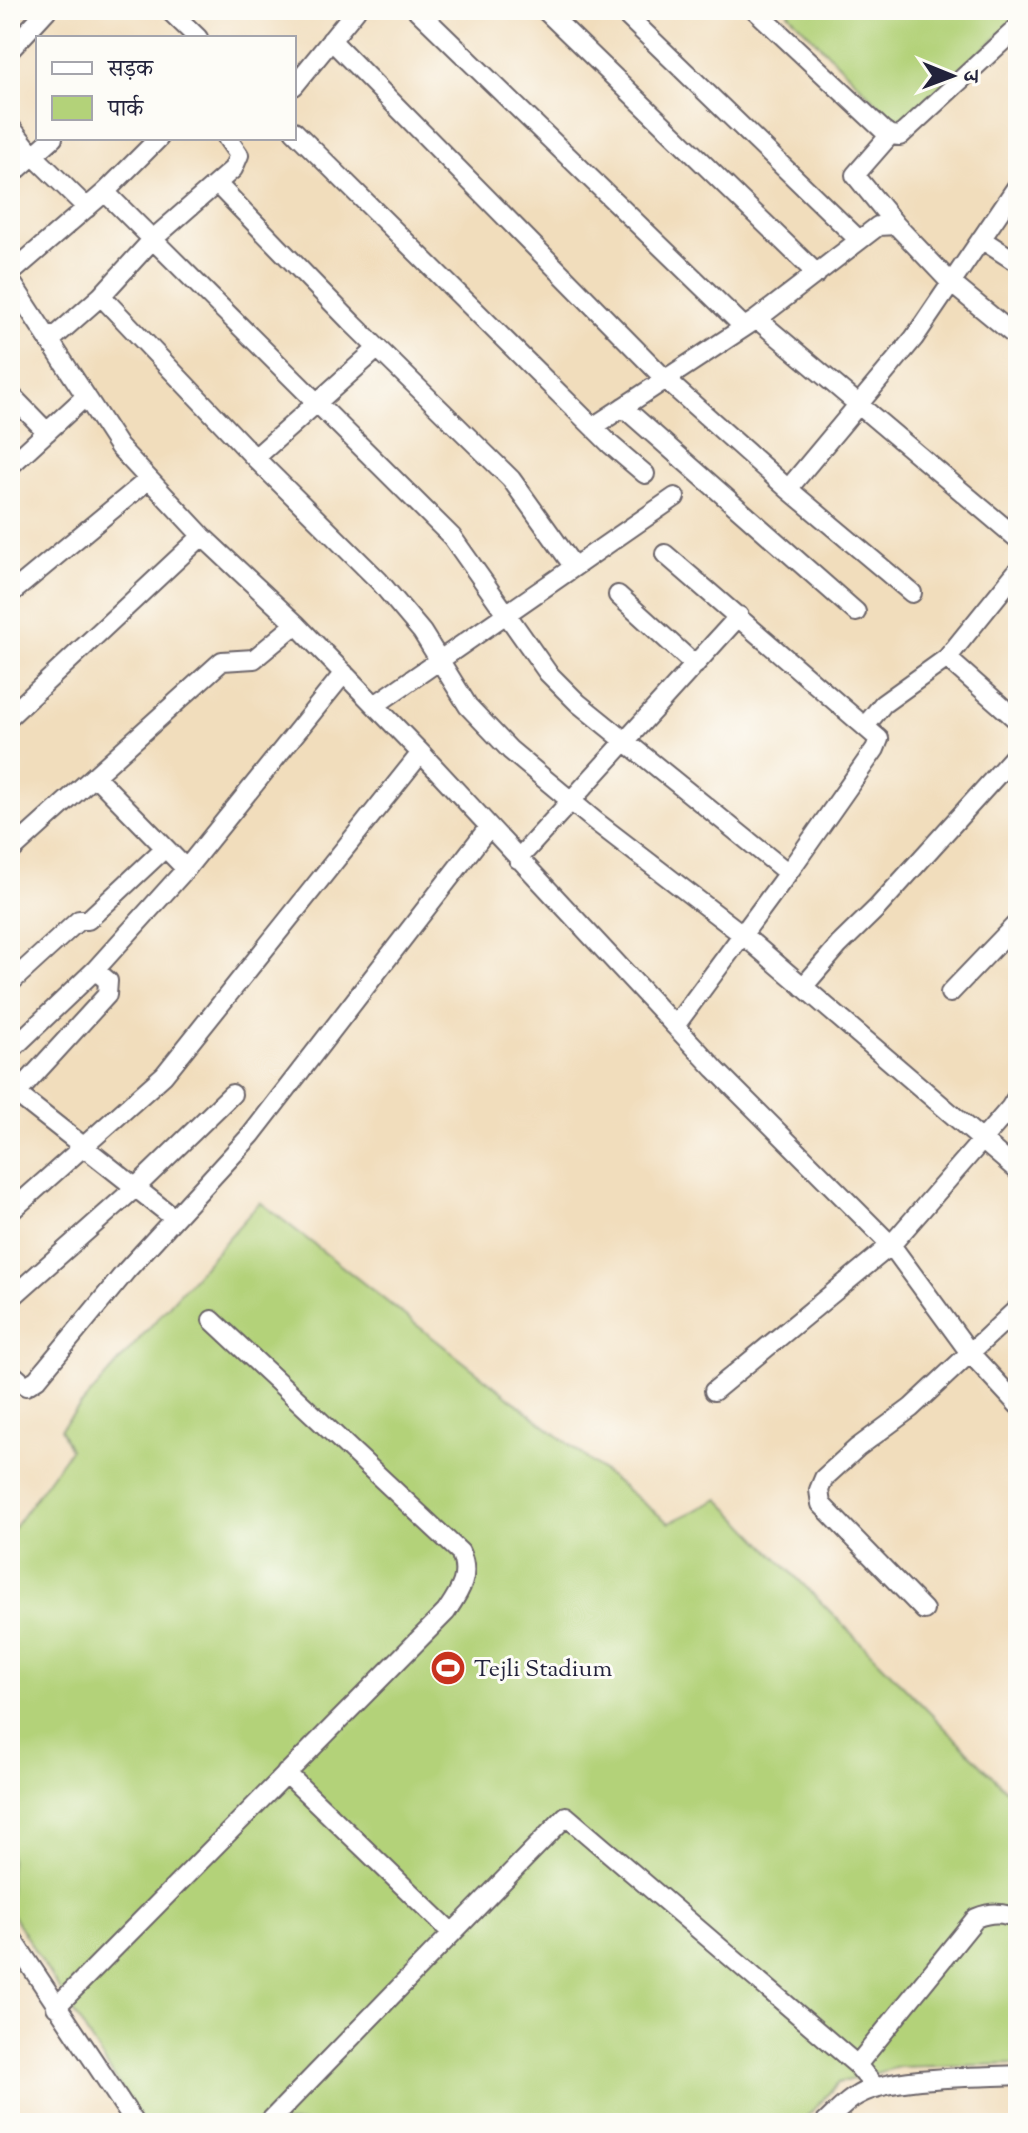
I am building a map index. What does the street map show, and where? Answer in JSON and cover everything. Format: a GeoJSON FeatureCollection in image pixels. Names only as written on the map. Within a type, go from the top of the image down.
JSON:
{"type":"FeatureCollection","features":[{"type":"Feature","properties":{"kind":"street"},"geometry":{"type":"LineString","coordinates":[[169,10],[196,36]]}},
{"type":"Feature","properties":{"kind":"street"},"geometry":{"type":"LineString","coordinates":[[417,10],[750,323],[859,404],[1018,539]]}},
{"type":"Feature","properties":{"kind":"street"},"geometry":{"type":"LineString","coordinates":[[545,10],[817,274]]}},
{"type":"Feature","properties":{"kind":"street"},"geometry":{"type":"LineString","coordinates":[[621,10],[859,240]]}},
{"type":"Feature","properties":{"kind":"street"},"geometry":{"type":"LineString","coordinates":[[756,10],[890,135],[900,136],[1018,27]]}},
{"type":"Feature","properties":{"kind":"street"},"geometry":{"type":"LineString","coordinates":[[296,84],[352,12]]}},
{"type":"Feature","properties":{"kind":"street"},"geometry":{"type":"LineString","coordinates":[[10,50],[35,14]]}},
{"type":"Feature","properties":{"kind":"street"},"geometry":{"type":"LineString","coordinates":[[331,40],[665,379],[788,489],[912,593]]}},
{"type":"Feature","properties":{"kind":"street"},"geometry":{"type":"LineString","coordinates":[[10,126],[34,156],[87,208]]}},
{"type":"Feature","properties":{"kind":"street"},"geometry":{"type":"LineString","coordinates":[[296,133],[593,427],[645,474]]}},
{"type":"Feature","properties":{"kind":"street"},"geometry":{"type":"LineString","coordinates":[[890,135],[855,175],[896,225],[951,283],[1018,338]]}},
{"type":"Feature","properties":{"kind":"street"},"geometry":{"type":"LineString","coordinates":[[10,176],[51,140]]}},
{"type":"Feature","properties":{"kind":"street"},"geometry":{"type":"LineString","coordinates":[[157,140],[105,192],[10,277],[119,447],[202,536],[296,624],[375,705],[675,1026],[891,1245],[970,1353],[1016,1399]]}},
{"type":"Feature","properties":{"kind":"street"},"geometry":{"type":"LineString","coordinates":[[50,341],[101,296],[153,239],[237,164],[237,142]]}},
{"type":"Feature","properties":{"kind":"street"},"geometry":{"type":"LineString","coordinates":[[217,184],[511,479],[574,567]]}},
{"type":"Feature","properties":{"kind":"street"},"geometry":{"type":"LineString","coordinates":[[788,489],[914,338],[1018,185]]}},
{"type":"Feature","properties":{"kind":"street"},"geometry":{"type":"LineString","coordinates":[[105,192],[452,537],[548,673],[578,703],[788,873]]}},
{"type":"Feature","properties":{"kind":"street"},"geometry":{"type":"LineString","coordinates":[[593,427],[750,323],[878,226],[896,225]]}},
{"type":"Feature","properties":{"kind":"street"},"geometry":{"type":"LineString","coordinates":[[981,239],[1018,263]]}},
{"type":"Feature","properties":{"kind":"street"},"geometry":{"type":"LineString","coordinates":[[101,296],[255,458],[379,581],[422,632],[468,706],[510,750],[743,935],[1018,1171]]}},
{"type":"Feature","properties":{"kind":"street"},"geometry":{"type":"LineString","coordinates":[[255,458],[378,348]]}},
{"type":"Feature","properties":{"kind":"street"},"geometry":{"type":"LineString","coordinates":[[10,394],[47,432]]}},
{"type":"Feature","properties":{"kind":"street"},"geometry":{"type":"LineString","coordinates":[[10,466],[86,396]]}},
{"type":"Feature","properties":{"kind":"street"},"geometry":{"type":"LineString","coordinates":[[623,407],[856,612]]}},
{"type":"Feature","properties":{"kind":"street"},"geometry":{"type":"LineString","coordinates":[[10,594],[149,479]]}},
{"type":"Feature","properties":{"kind":"street"},"geometry":{"type":"LineString","coordinates":[[375,705],[675,497]]}},
{"type":"Feature","properties":{"kind":"street"},"geometry":{"type":"LineString","coordinates":[[13,708],[202,536]]}},
{"type":"Feature","properties":{"kind":"street"},"geometry":{"type":"LineString","coordinates":[[665,554],[877,734],[879,739],[788,873],[675,1026]]}},
{"type":"Feature","properties":{"kind":"street"},"geometry":{"type":"LineString","coordinates":[[866,725],[883,704],[947,658],[1018,570]]}},
{"type":"Feature","properties":{"kind":"street"},"geometry":{"type":"LineString","coordinates":[[618,595],[695,665]]}},
{"type":"Feature","properties":{"kind":"street"},"geometry":{"type":"LineString","coordinates":[[518,859],[739,616]]}},
{"type":"Feature","properties":{"kind":"street"},"geometry":{"type":"LineString","coordinates":[[10,852],[222,661],[254,659],[296,624]]}},
{"type":"Feature","properties":{"kind":"street"},"geometry":{"type":"LineString","coordinates":[[947,658],[1018,721]]}},
{"type":"Feature","properties":{"kind":"street"},"geometry":{"type":"LineString","coordinates":[[10,1051],[95,970],[186,869],[344,673]]}},
{"type":"Feature","properties":{"kind":"street"},"geometry":{"type":"LineString","coordinates":[[803,987],[1018,752]]}},
{"type":"Feature","properties":{"kind":"street"},"geometry":{"type":"LineString","coordinates":[[10,1212],[164,1075],[421,753]]}},
{"type":"Feature","properties":{"kind":"street"},"geometry":{"type":"LineString","coordinates":[[95,776],[186,869]]}},
{"type":"Feature","properties":{"kind":"street"},"geometry":{"type":"LineString","coordinates":[[10,1372],[26,1386],[37,1379],[126,1271],[251,1135],[489,827]]}},
{"type":"Feature","properties":{"kind":"street"},"geometry":{"type":"LineString","coordinates":[[13,971],[79,920],[88,920],[165,848]]}},
{"type":"Feature","properties":{"kind":"street"},"geometry":{"type":"LineString","coordinates":[[950,993],[1018,922]]}},
{"type":"Feature","properties":{"kind":"street"},"geometry":{"type":"LineString","coordinates":[[95,970],[108,981],[107,995],[14,1098],[84,1146],[174,1218]]}},
{"type":"Feature","properties":{"kind":"street"},"geometry":{"type":"LineString","coordinates":[[10,1299],[135,1188],[232,1094]]}},
{"type":"Feature","properties":{"kind":"street"},"geometry":{"type":"LineString","coordinates":[[714,1391],[891,1245],[1018,1095]]}},
{"type":"Feature","properties":{"kind":"street"},"geometry":{"type":"LineString","coordinates":[[924,1610],[821,1504],[819,1490],[824,1478],[857,1448],[911,1408],[1018,1308]]}},
{"type":"Feature","properties":{"kind":"street"},"geometry":{"type":"LineString","coordinates":[[56,2007],[446,1612],[465,1581],[467,1566],[460,1552],[212,1320]]}},
{"type":"Feature","properties":{"kind":"street"},"geometry":{"type":"LineString","coordinates":[[286,1773],[451,1932]]}},
{"type":"Feature","properties":{"kind":"street"},"geometry":{"type":"LineString","coordinates":[[268,2123],[566,1816],[857,2065],[876,2088]]}},
{"type":"Feature","properties":{"kind":"street"},"geometry":{"type":"LineString","coordinates":[[857,2065],[976,1918],[989,1913],[1018,1919]]}},
{"type":"Feature","properties":{"kind":"street"},"geometry":{"type":"LineString","coordinates":[[10,1935],[135,2123]]}},
{"type":"Feature","properties":{"kind":"street"},"geometry":{"type":"LineString","coordinates":[[825,2123],[857,2095],[876,2088],[899,2083],[1018,2075]]}},
{"type":"Feature","properties":{"kind":"green space"},"geometry":{"type":"Polygon","coordinates":[[[791,10],[1018,10],[1018,18],[899,125],[788,13],[791,10]]]}},
{"type":"Feature","properties":{"kind":"green space","name":"Tejli Stadium"},"geometry":{"type":"Polygon","coordinates":[[[260,1202],[669,1523],[719,1499],[1018,1802],[1018,2064],[899,2067],[838,2083],[801,2123],[143,2123],[10,1911],[10,1533],[70,1450],[60,1429],[260,1202]]]}},
{"type":"Feature","properties":{"kind":"place","name":"Tejli Stadium"},"geometry":{"type":"Point","coordinates":[448,1668]}}]}
